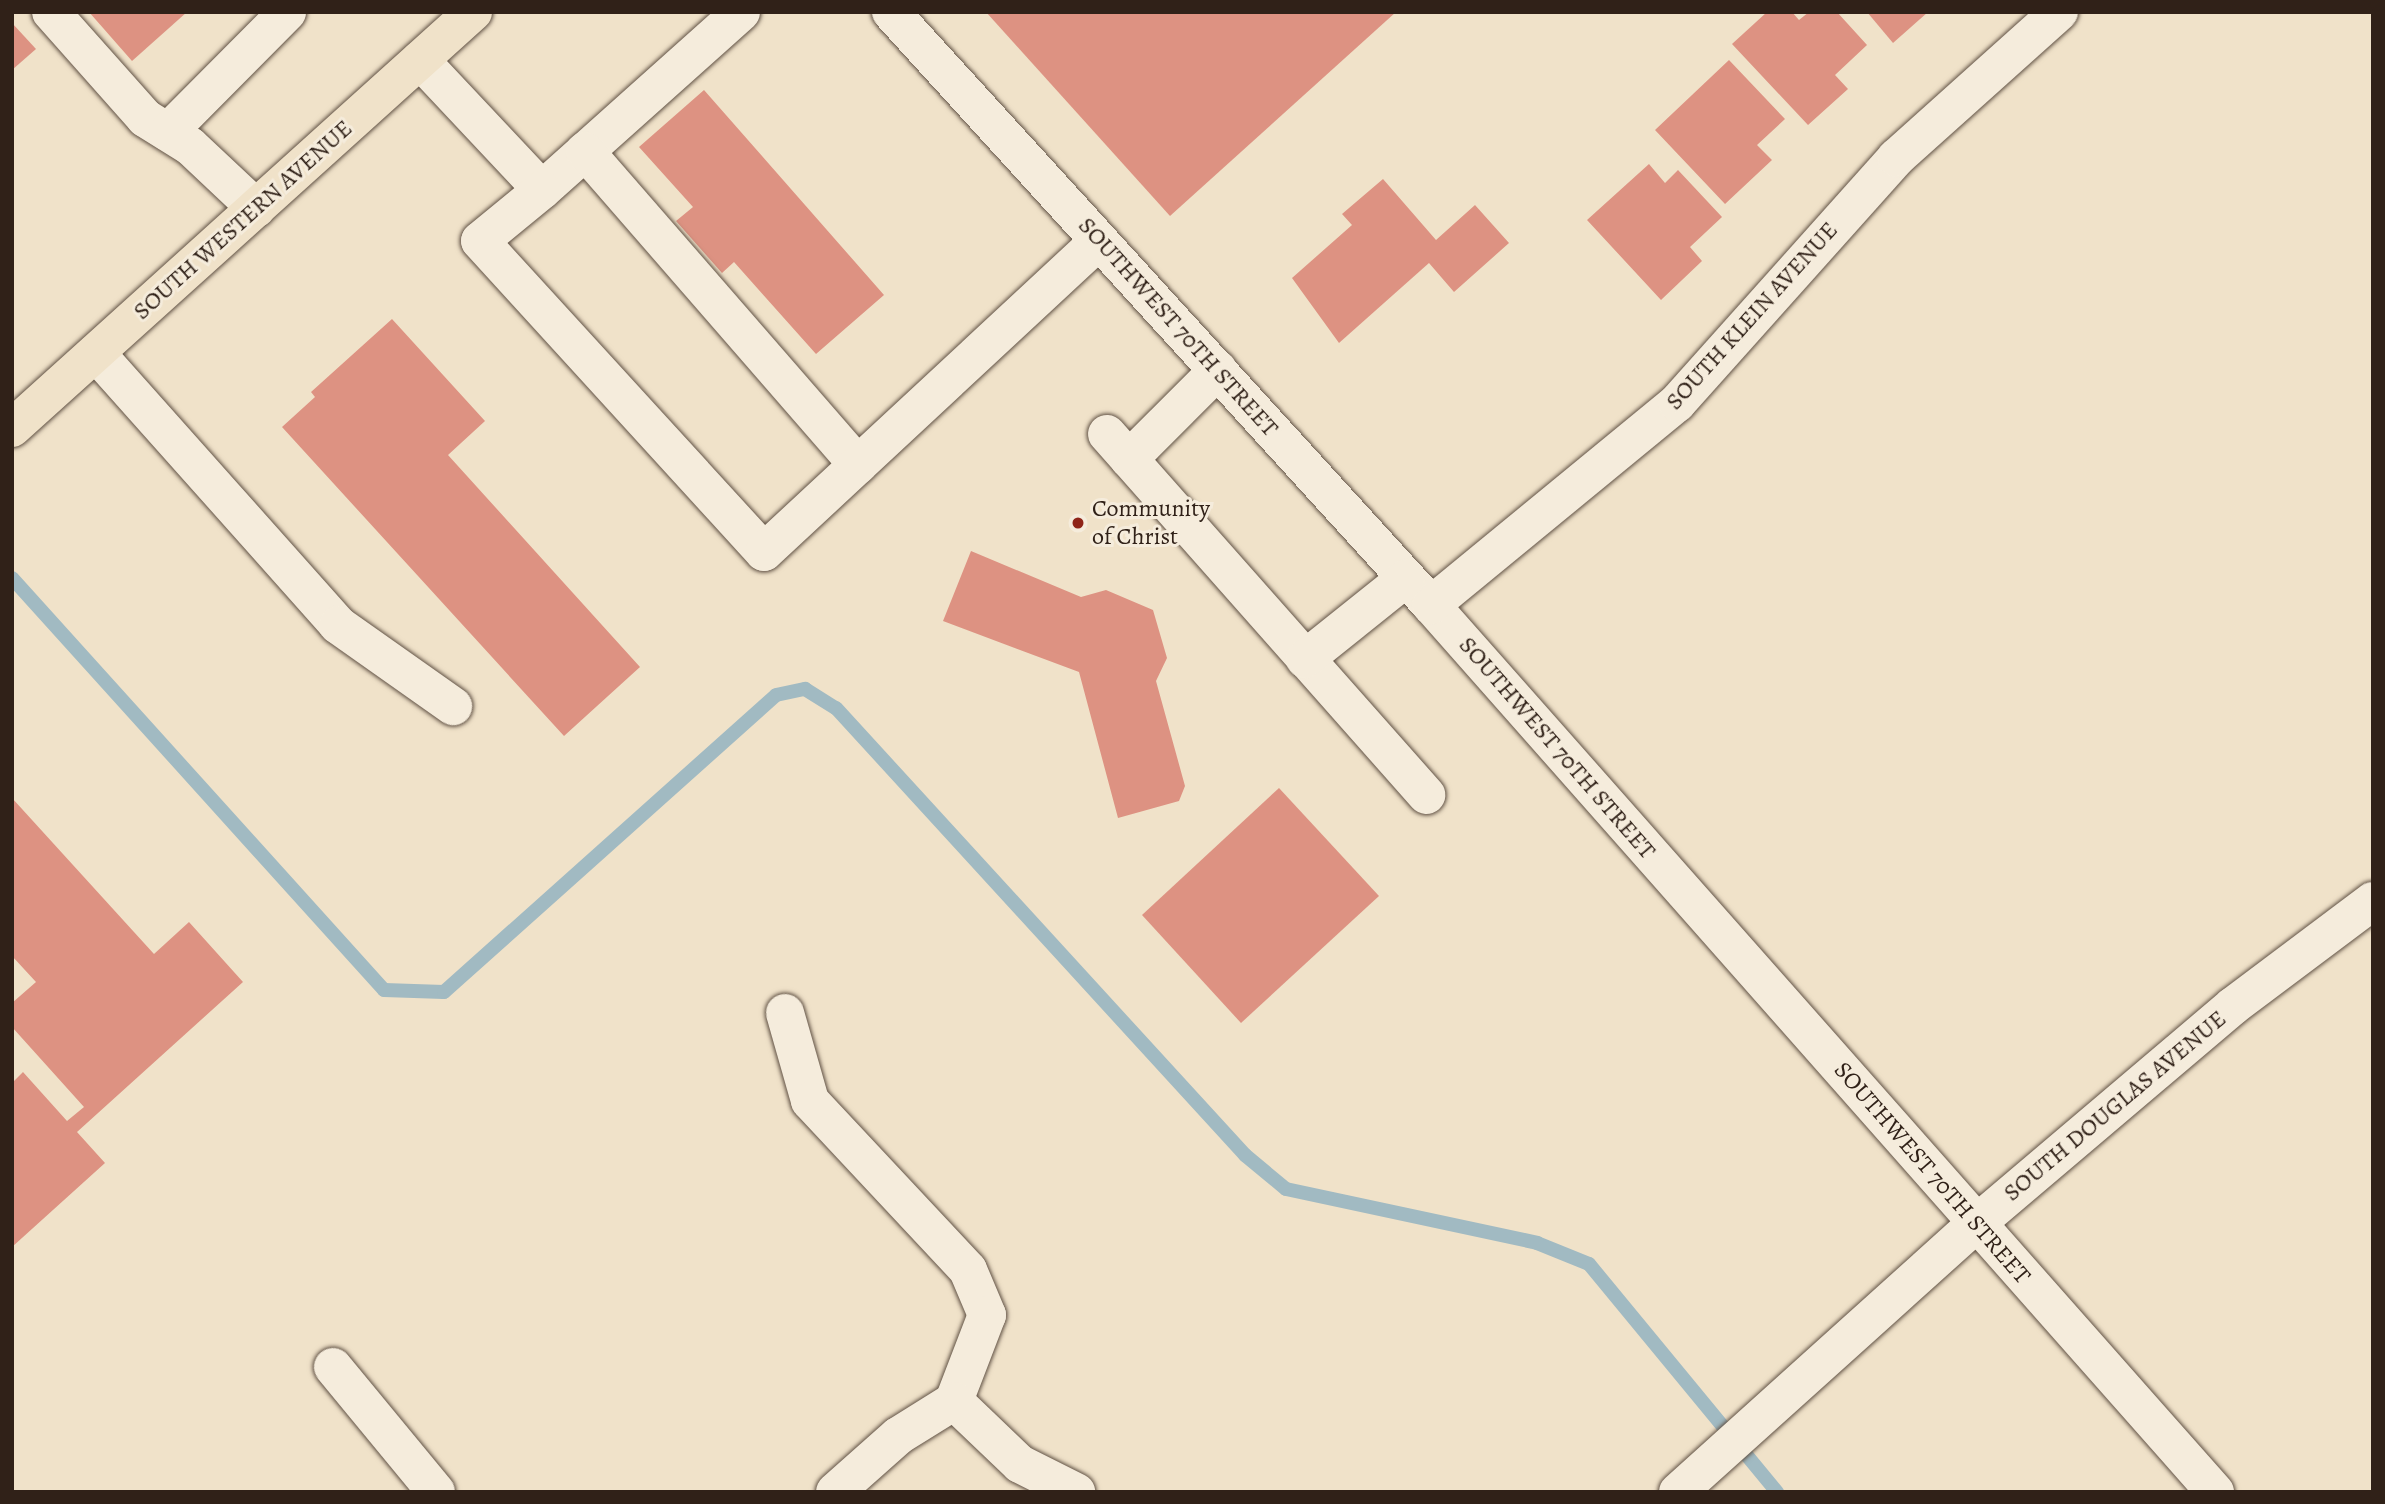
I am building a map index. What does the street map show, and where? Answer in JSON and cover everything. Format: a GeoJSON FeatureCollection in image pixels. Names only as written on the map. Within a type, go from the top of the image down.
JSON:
{"type":"FeatureCollection","features":[{"type":"Feature","properties":{"kind":"main road","name":"SOUTH WESTERN AVENUE"},"geometry":{"type":"LineString","coordinates":[[12,428],[473,12]]}},
{"type":"Feature","properties":{"kind":"street"},"geometry":{"type":"LineString","coordinates":[[51,12],[145,118],[168,132],[256,208]]}},
{"type":"Feature","properties":{"kind":"street"},"geometry":{"type":"LineString","coordinates":[[168,132],[287,12]]}},
{"type":"Feature","properties":{"kind":"street"},"geometry":{"type":"LineString","coordinates":[[741,12],[542,190],[480,241],[764,552],[1100,241]]}},
{"type":"Feature","properties":{"kind":"street","name":"SOUTHWEST 70TH STREET"},"geometry":{"type":"LineString","coordinates":[[891,12],[1419,591],[2215,1492]]}},
{"type":"Feature","properties":{"kind":"street","name":"SOUTH KLEIN AVENUE"},"geometry":{"type":"LineString","coordinates":[[1305,659],[1419,591],[1677,403],[1896,158],[2059,12]]}},
{"type":"Feature","properties":{"kind":"street"},"geometry":{"type":"LineString","coordinates":[[420,60],[542,190]]}},
{"type":"Feature","properties":{"kind":"street"},"geometry":{"type":"LineString","coordinates":[[585,151],[858,465]]}},
{"type":"Feature","properties":{"kind":"street"},"geometry":{"type":"LineString","coordinates":[[96,353],[338,625],[453,706]]}},
{"type":"Feature","properties":{"kind":"street"},"geometry":{"type":"LineString","coordinates":[[1218,370],[1118,447],[1426,795]]}},
{"type":"Feature","properties":{"kind":"street","name":"SOUTH DOUGLAS AVENUE"},"geometry":{"type":"LineString","coordinates":[[1678,1492],[1976,1224],[2234,1006],[2373,901]]}},
{"type":"Feature","properties":{"kind":"street"},"geometry":{"type":"LineString","coordinates":[[785,1013],[810,1101],[968,1269],[987,1315],[954,1401],[898,1436],[835,1492]]}},
{"type":"Feature","properties":{"kind":"street"},"geometry":{"type":"LineString","coordinates":[[333,1367],[436,1492]]}},
{"type":"Feature","properties":{"kind":"street"},"geometry":{"type":"LineString","coordinates":[[954,1401],[1020,1464],[1076,1492]]}},
{"type":"Feature","properties":{"kind":"building"},"geometry":{"type":"Polygon","coordinates":[[[89,12],[187,12],[132,61],[89,12]]]}},
{"type":"Feature","properties":{"kind":"building"},"geometry":{"type":"Polygon","coordinates":[[[986,12],[1396,12],[1170,216],[986,12]]]}},
{"type":"Feature","properties":{"kind":"building"},"geometry":{"type":"Polygon","coordinates":[[[1767,12],[1792,12],[1799,20],[1809,12],[1837,12],[1867,45],[1835,75],[1848,89],[1808,125],[1732,44],[1767,12]]]}},
{"type":"Feature","properties":{"kind":"building"},"geometry":{"type":"Polygon","coordinates":[[[1867,12],[1928,12],[1893,43],[1867,12]]]}},
{"type":"Feature","properties":{"kind":"building"},"geometry":{"type":"Polygon","coordinates":[[[12,23],[36,49],[12,70],[12,23]]]}},
{"type":"Feature","properties":{"kind":"building"},"geometry":{"type":"Polygon","coordinates":[[[1729,60],[1785,119],[1757,145],[1772,160],[1725,204],[1655,130],[1729,60]]]}},
{"type":"Feature","properties":{"kind":"building"},"geometry":{"type":"Polygon","coordinates":[[[704,90],[884,295],[816,354],[734,262],[722,273],[676,221],[693,207],[639,147],[704,90]]]}},
{"type":"Feature","properties":{"kind":"building"},"geometry":{"type":"Polygon","coordinates":[[[1649,164],[1665,183],[1678,170],[1722,217],[1690,247],[1702,261],[1661,300],[1587,220],[1649,164]]]}},
{"type":"Feature","properties":{"kind":"building"},"geometry":{"type":"Polygon","coordinates":[[[1383,179],[1436,240],[1475,205],[1509,243],[1454,292],[1429,263],[1339,343],[1292,278],[1352,225],[1342,214],[1383,179]]]}},
{"type":"Feature","properties":{"kind":"building"},"geometry":{"type":"Polygon","coordinates":[[[392,319],[485,421],[448,455],[640,667],[564,736],[282,427],[315,397],[311,392],[392,319]]]}},
{"type":"Feature","properties":{"kind":"building"},"geometry":{"type":"Polygon","coordinates":[[[971,551],[1081,597],[1106,590],[1153,610],[1167,658],[1156,681],[1185,786],[1179,801],[1118,818],[1079,672],[943,621],[971,551]]]}},
{"type":"Feature","properties":{"kind":"building"},"geometry":{"type":"Polygon","coordinates":[[[1279,788],[1379,896],[1241,1023],[1142,915],[1279,788]]]}},
{"type":"Feature","properties":{"kind":"building"},"geometry":{"type":"Polygon","coordinates":[[[12,798],[154,954],[189,922],[243,982],[77,1132],[105,1163],[12,1247],[12,1083],[23,1072],[67,1121],[84,1107],[12,1027],[12,1003],[36,982],[12,956],[12,798]]]}},
{"type":"Feature","properties":{"kind":"waterway"},"geometry":{"type":"LineString","coordinates":[[12,578],[384,990],[444,992],[776,695],[805,689],[836,708],[1245,1155],[1286,1189],[1537,1243],[1589,1264],[1777,1492]]}},
{"type":"Feature","properties":{"kind":"place","name":"Community of Christ"},"geometry":{"type":"Point","coordinates":[1078,523]}}]}
